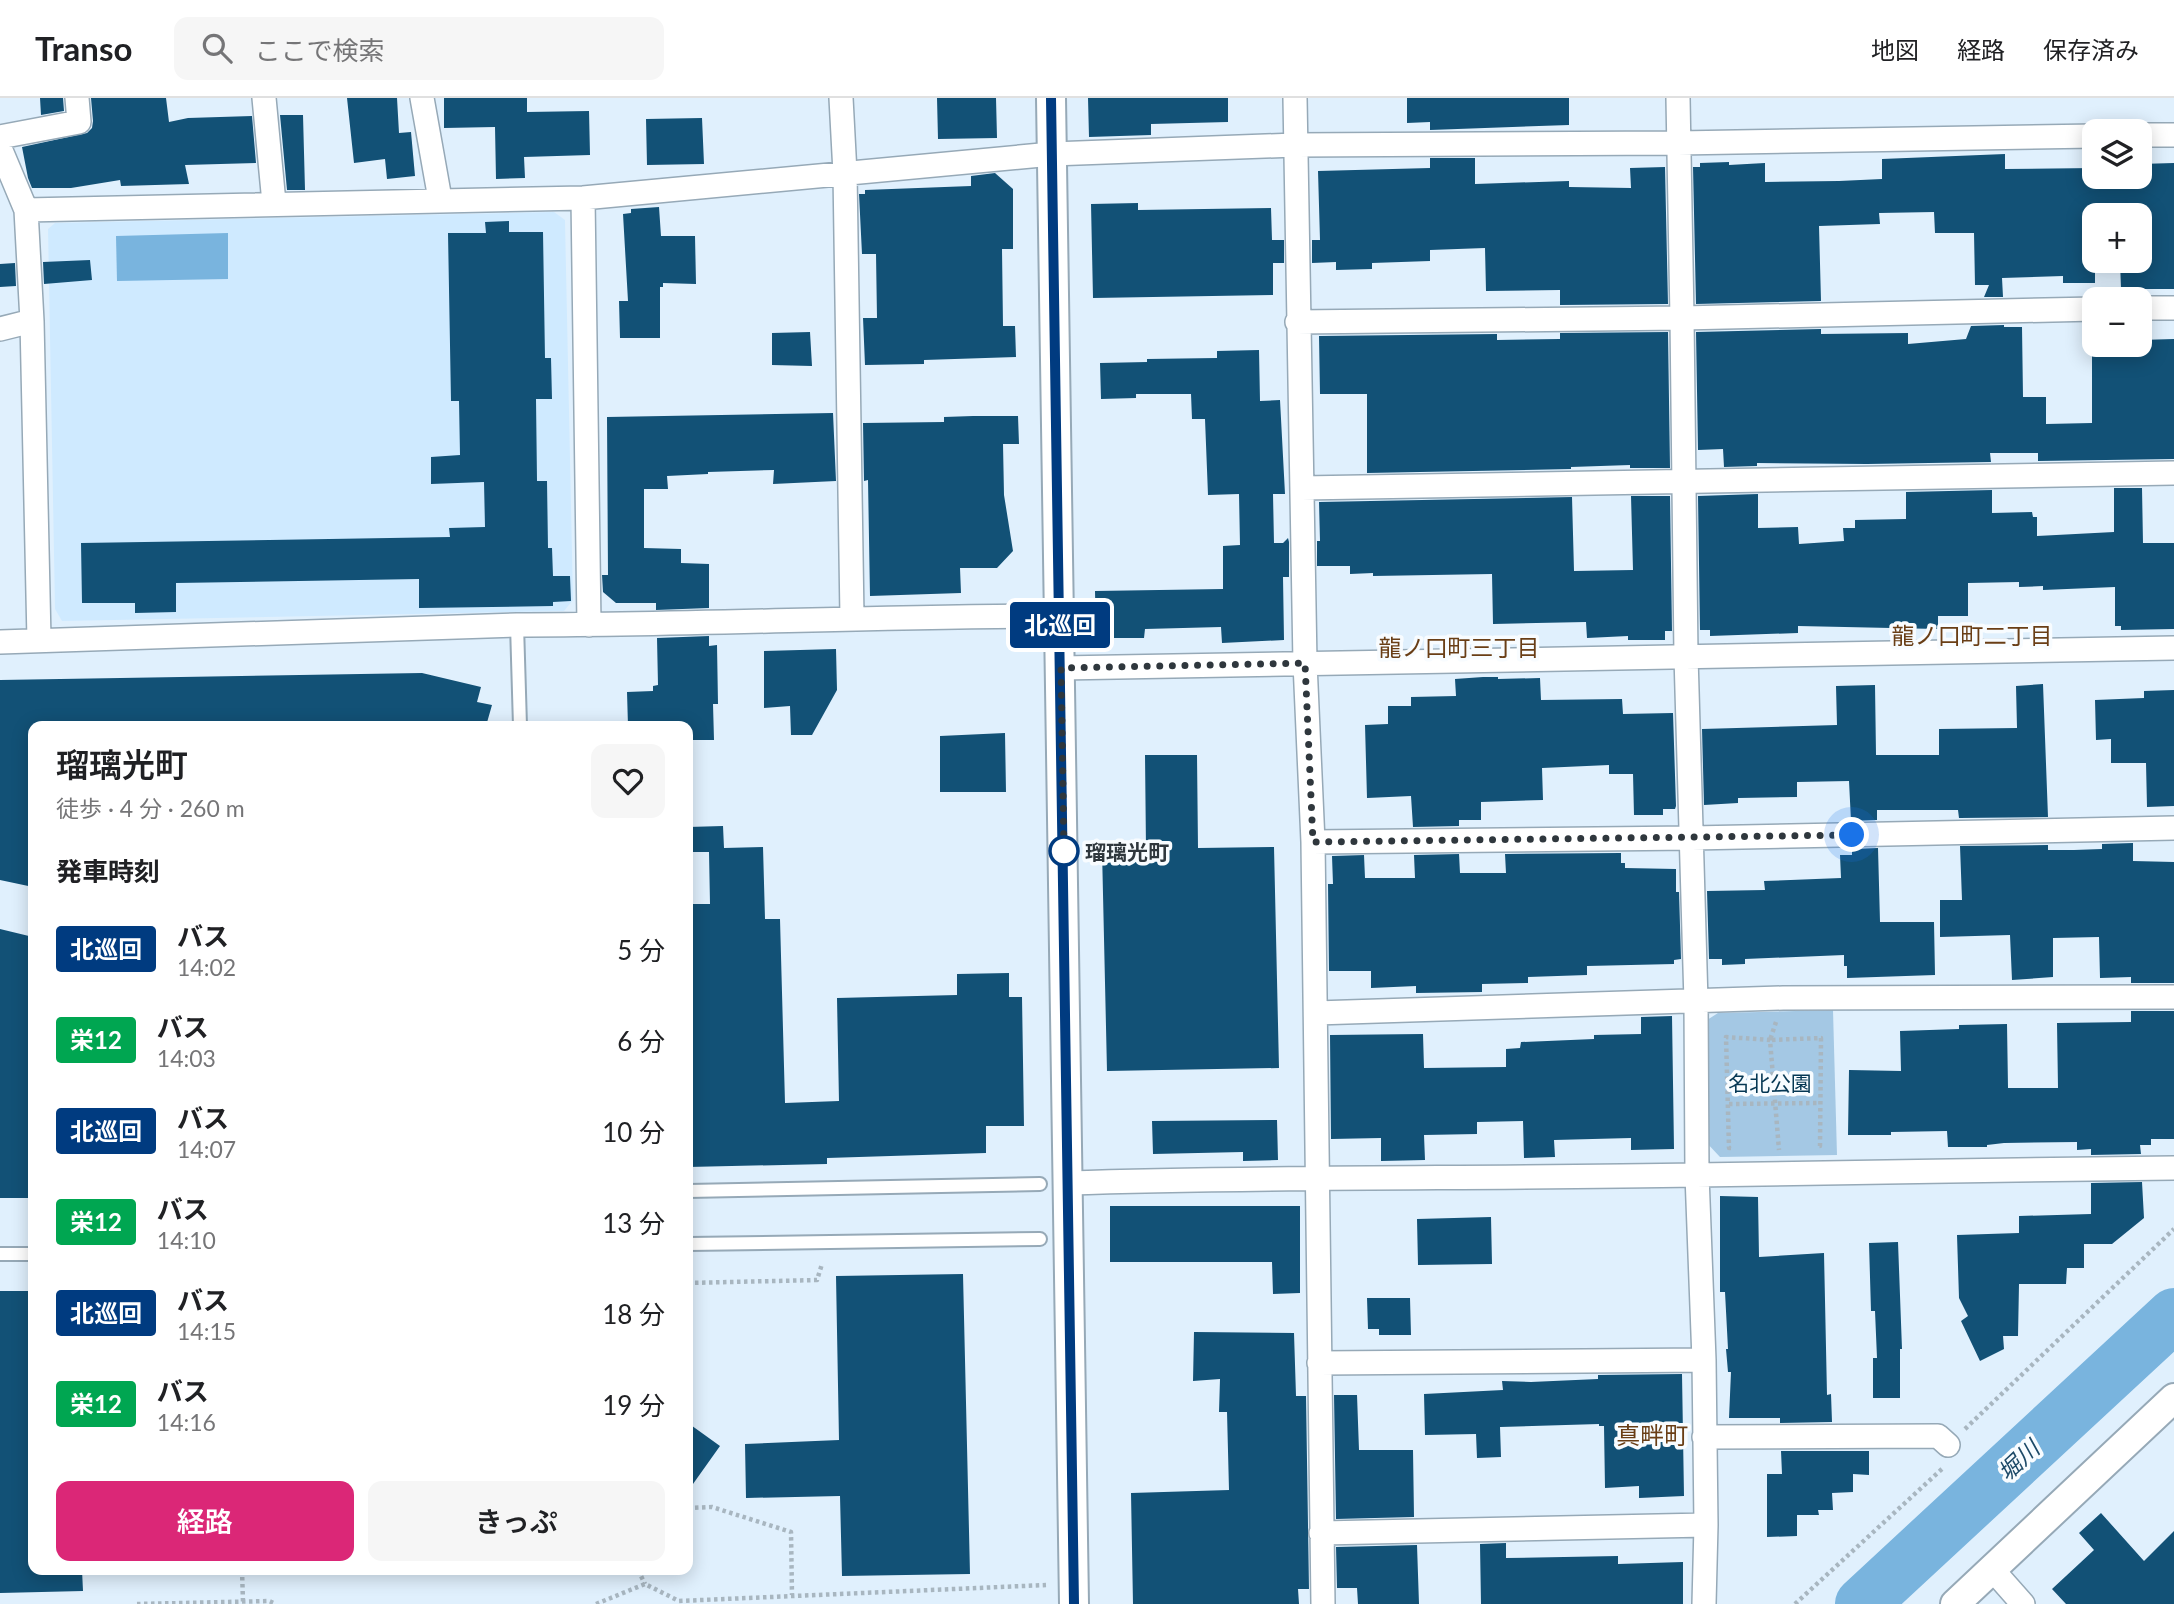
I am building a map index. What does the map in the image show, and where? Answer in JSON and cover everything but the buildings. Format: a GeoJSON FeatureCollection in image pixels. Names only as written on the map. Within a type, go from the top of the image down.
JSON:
{"type":"FeatureCollection","features":[{"type":"Feature","properties":{"kind":"street"},"geometry":{"type":"LineString","coordinates":[[0,137],[79,122],[77,98]]}},
{"type":"Feature","properties":{"kind":"street"},"geometry":{"type":"LineString","coordinates":[[264,98],[274,203]]}},
{"type":"Feature","properties":{"kind":"street"},"geometry":{"type":"LineString","coordinates":[[422,98],[440,200]]}},
{"type":"Feature","properties":{"kind":"street"},"geometry":{"type":"LineString","coordinates":[[841,98],[845,173],[852,618]]}},
{"type":"Feature","properties":{"kind":"street"},"geometry":{"type":"LineString","coordinates":[[1051,98],[1074,1604]]}},
{"type":"Feature","properties":{"kind":"street"},"geometry":{"type":"LineString","coordinates":[[1295,98],[1305,663],[1313,842],[1323,1604]]}},
{"type":"Feature","properties":{"kind":"street"},"geometry":{"type":"LineString","coordinates":[[1678,98],[1686,656],[1704,1360],[1704,1604]]}},
{"type":"Feature","properties":{"kind":"street"},"geometry":{"type":"LineString","coordinates":[[2152,135],[2174,135]]}},
{"type":"Feature","properties":{"kind":"street"},"geometry":{"type":"LineString","coordinates":[[26,210],[583,198],[1052,154],[1295,145],[1678,144],[2082,136]]}},
{"type":"Feature","properties":{"kind":"street"},"geometry":{"type":"LineString","coordinates":[[0,148],[26,210],[32,321],[39,640]]}},
{"type":"Feature","properties":{"kind":"street"},"geometry":{"type":"LineString","coordinates":[[583,198],[589,625]]}},
{"type":"Feature","properties":{"kind":"street"},"geometry":{"type":"LineString","coordinates":[[2152,308],[2174,308]]}},
{"type":"Feature","properties":{"kind":"street"},"geometry":{"type":"LineString","coordinates":[[1297,322],[1682,318],[2082,309]]}},
{"type":"Feature","properties":{"kind":"street"},"geometry":{"type":"LineString","coordinates":[[0,329],[32,321]]}},
{"type":"Feature","properties":{"kind":"street"},"geometry":{"type":"LineString","coordinates":[[1302,488],[2174,473]]}},
{"type":"Feature","properties":{"kind":"street"},"geometry":{"type":"LineString","coordinates":[[0,642],[517,625],[1060,616]]}},
{"type":"Feature","properties":{"kind":"street"},"geometry":{"type":"LineString","coordinates":[[1061,668],[2174,648]]}},
{"type":"Feature","properties":{"kind":"street"},"geometry":{"type":"LineString","coordinates":[[1313,842],[1692,838],[2174,828]]}},
{"type":"Feature","properties":{"kind":"street"},"geometry":{"type":"LineString","coordinates":[[1316,1013],[1783,998],[2174,998]]}},
{"type":"Feature","properties":{"kind":"street"},"geometry":{"type":"LineString","coordinates":[[1068,1183],[2174,1168]]}},
{"type":"Feature","properties":{"kind":"street"},"geometry":{"type":"LineString","coordinates":[[1319,1363],[1704,1360]]}},
{"type":"Feature","properties":{"kind":"street"},"geometry":{"type":"LineString","coordinates":[[1955,1604],[2174,1398]]}},
{"type":"Feature","properties":{"kind":"street"},"geometry":{"type":"LineString","coordinates":[[1704,1437],[1938,1436],[1948,1445]]}},
{"type":"Feature","properties":{"kind":"street"},"geometry":{"type":"LineString","coordinates":[[1321,1533],[1706,1525]]}},
{"type":"Feature","properties":{"kind":"street"},"geometry":{"type":"LineString","coordinates":[[1992,1569],[2023,1604]]}},
{"type":"Feature","properties":{"kind":"lane"},"geometry":{"type":"LineString","coordinates":[[517,625],[520,721]]}},
{"type":"Feature","properties":{"kind":"lane"},"geometry":{"type":"LineString","coordinates":[[693,1191],[1040,1184]]}},
{"type":"Feature","properties":{"kind":"lane"},"geometry":{"type":"LineString","coordinates":[[693,1244],[1040,1239]]}},
{"type":"Feature","properties":{"kind":"lane"},"geometry":{"type":"LineString","coordinates":[[0,1254],[28,1254]]}},
{"type":"Feature","properties":{"kind":"path"},"geometry":{"type":"LineString","coordinates":[[1781,1172],[1770,1040],[1783,998]]}},
{"type":"Feature","properties":{"kind":"path"},"geometry":{"type":"LineString","coordinates":[[1741,1148],[1729,1148],[1726,1037],[1770,1040],[1821,1038],[1820,1146],[1806,1146]]}},
{"type":"Feature","properties":{"kind":"path"},"geometry":{"type":"LineString","coordinates":[[1729,1104],[1820,1103]]}},
{"type":"Feature","properties":{"kind":"path"},"geometry":{"type":"LineString","coordinates":[[1766,1147],[1792,1146]]}},
{"type":"Feature","properties":{"kind":"path"},"geometry":{"type":"LineString","coordinates":[[1795,1604],[1944,1467],[1948,1445],[2174,1229]]}},
{"type":"Feature","properties":{"kind":"path"},"geometry":{"type":"LineString","coordinates":[[693,1283],[817,1280],[828,1242]]}},
{"type":"Feature","properties":{"kind":"path"},"geometry":{"type":"LineString","coordinates":[[693,1508],[712,1507],[791,1532],[792,1596]]}},
{"type":"Feature","properties":{"kind":"path"},"geometry":{"type":"LineString","coordinates":[[242,1575],[243,1602]]}},
{"type":"Feature","properties":{"kind":"path"},"geometry":{"type":"LineString","coordinates":[[640,1575],[645,1584],[679,1601],[1046,1585]]}},
{"type":"Feature","properties":{"kind":"path"},"geometry":{"type":"LineString","coordinates":[[596,1604],[645,1584]]}},
{"type":"Feature","properties":{"kind":"path"},"geometry":{"type":"LineString","coordinates":[[137,1604],[269,1601],[276,1604]]}},
{"type":"Feature","properties":{"kind":"shaded area"},"geometry":{"type":"Polygon","coordinates":[[[554,212],[565,220],[573,600],[564,611],[62,621],[55,609],[48,229],[55,223],[554,212]]]}},
{"type":"Feature","properties":{"kind":"shaded area"},"geometry":{"type":"Polygon","coordinates":[[[228,233],[228,279],[117,281],[116,236],[228,233]]]}},
{"type":"Feature","properties":{"kind":"green space","name":"名北公園"},"geometry":{"type":"Polygon","coordinates":[[[1833,1010],[1837,1155],[1720,1157],[1705,1141],[1704,1022],[1718,1013],[1833,1010]]]}},
{"type":"Feature","properties":{"kind":"waterway","name":"堀川"},"geometry":{"type":"LineString","coordinates":[[1862,1604],[2174,1315]]}},
{"type":"Feature","properties":{"kind":"bus line","name":"北巡回"},"geometry":{"type":"LineString","coordinates":[[1051,98],[1074,1604]]}},
{"type":"Feature","properties":{"kind":"place","name":"瑠璃光町"},"geometry":{"type":"Point","coordinates":[1064,851]}},
{"type":"Feature","properties":{"kind":"district","name":"龍ノ口町二丁目"},"geometry":{"type":"Point","coordinates":[1972,635]}},
{"type":"Feature","properties":{"kind":"district","name":"龍ノ口町三丁目"},"geometry":{"type":"Point","coordinates":[1459,647]}},
{"type":"Feature","properties":{"kind":"district","name":"真畔町"},"geometry":{"type":"Point","coordinates":[1652,1434]}},
{"type":"Feature","properties":{"kind":"route"},"geometry":{"type":"LineString","coordinates":[[1064,851],[1064,855],[1061,668],[1251,664],[1305,663],[1313,842],[1852,835]]}}]}
